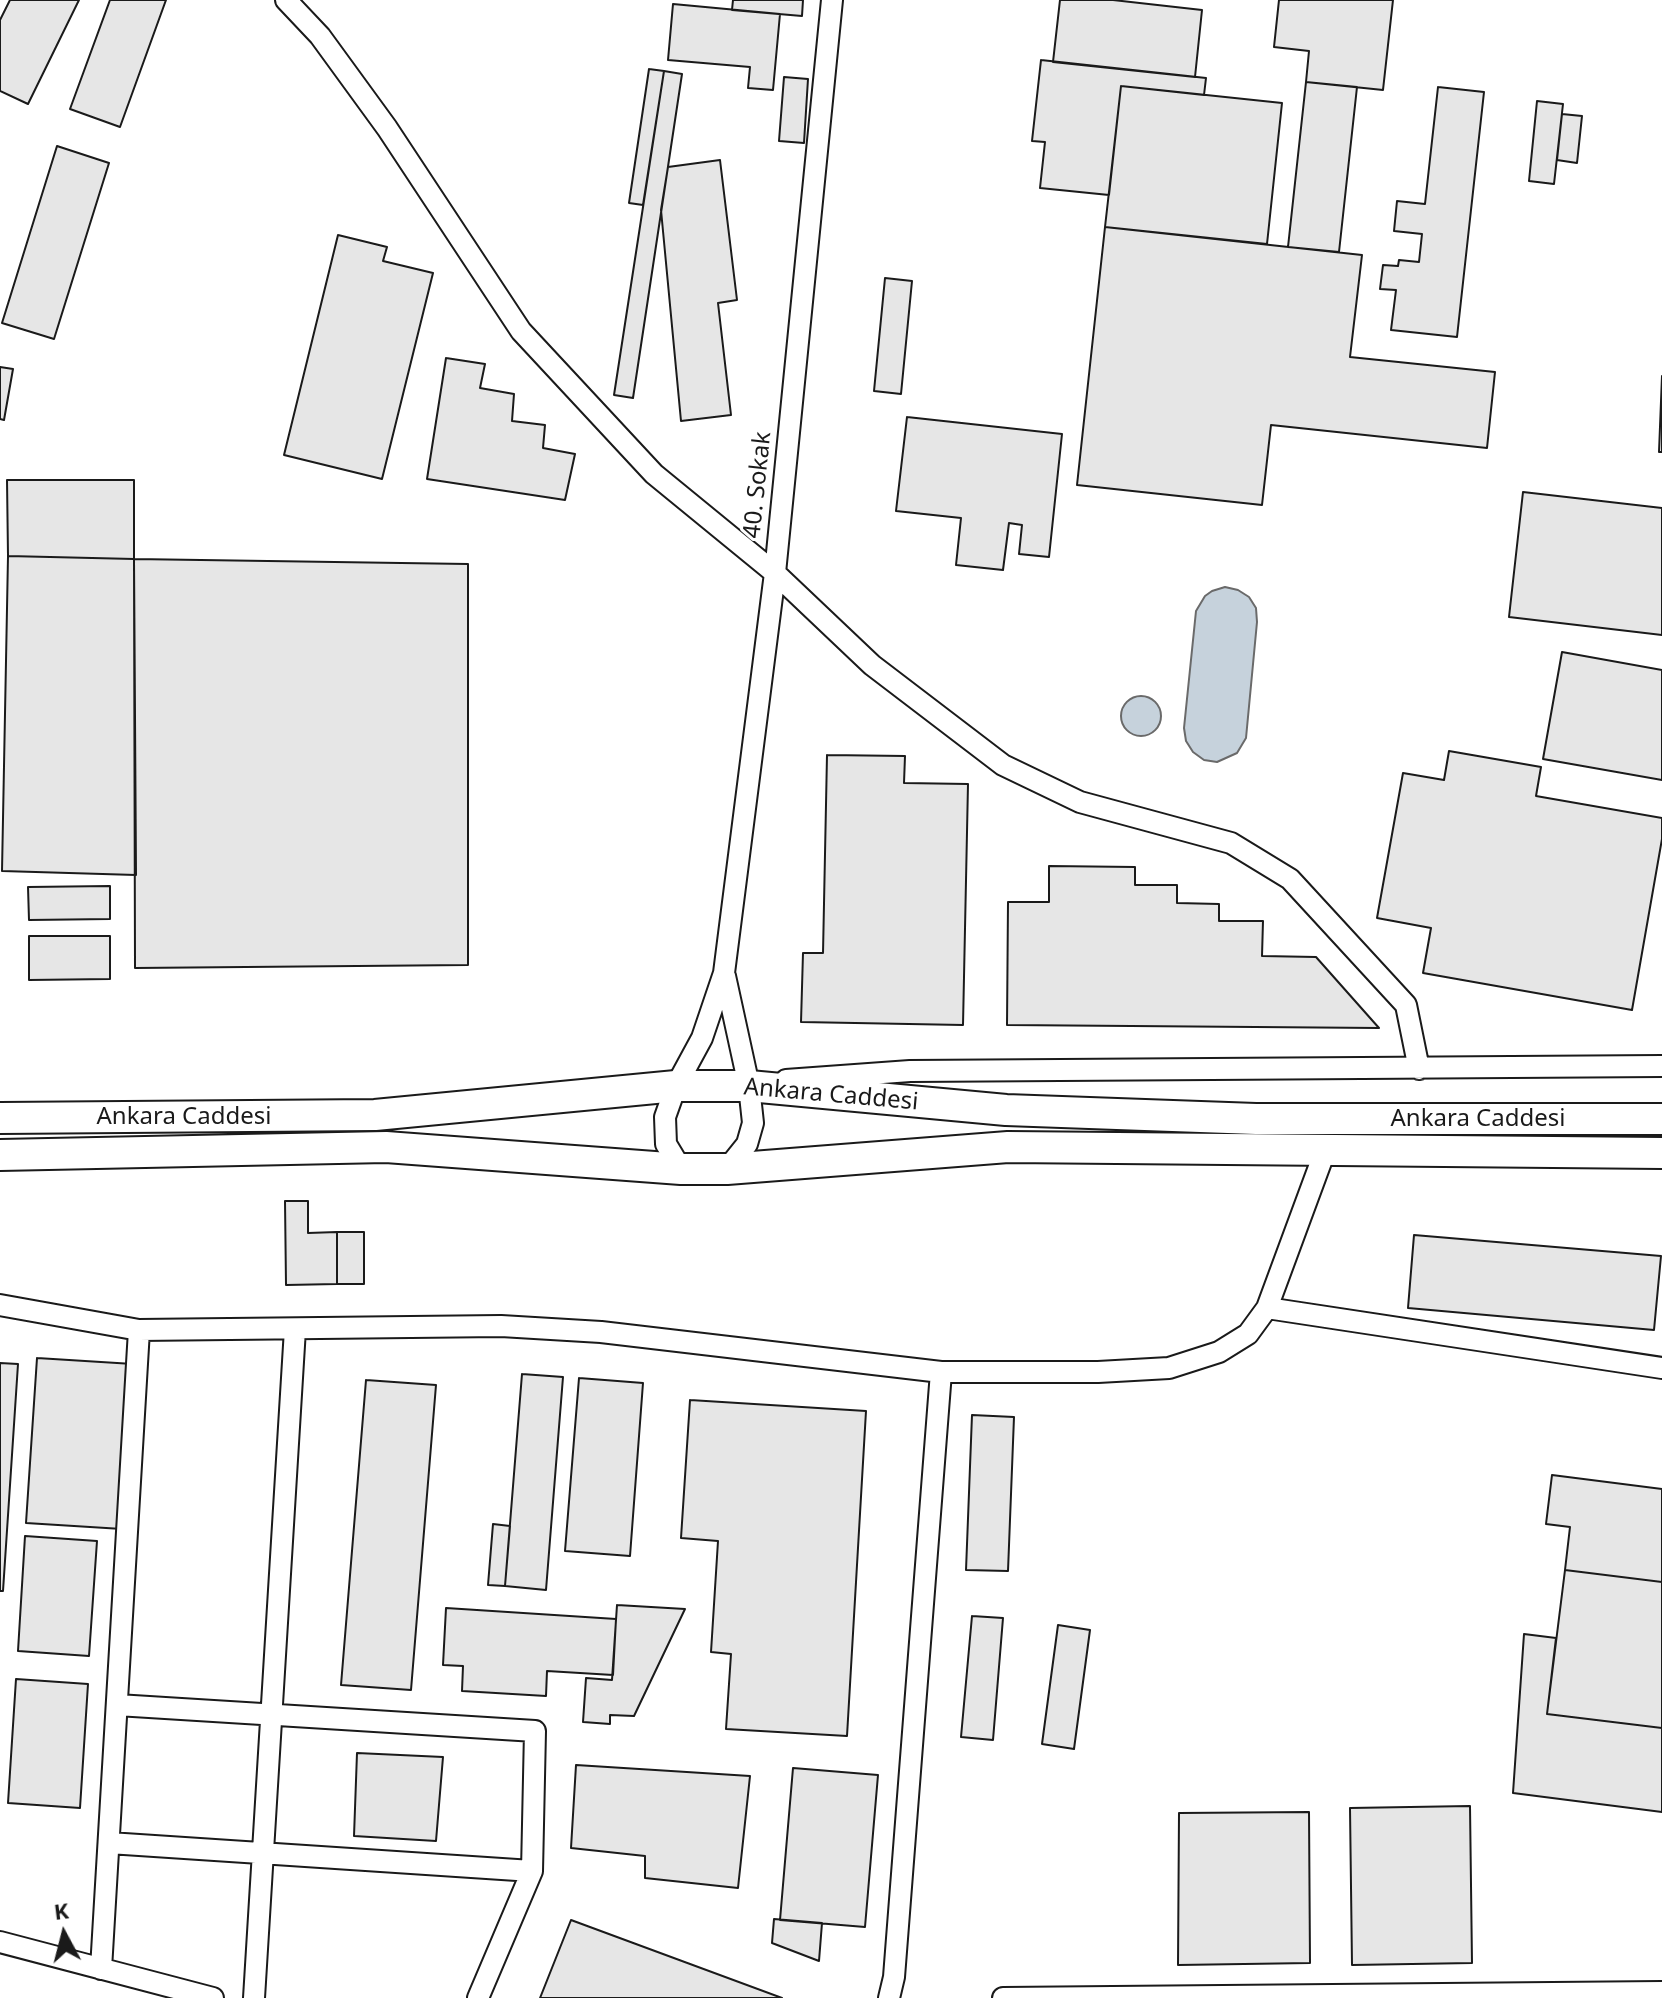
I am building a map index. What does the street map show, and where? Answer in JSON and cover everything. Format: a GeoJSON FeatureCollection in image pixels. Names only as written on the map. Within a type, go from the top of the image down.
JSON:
{"type":"FeatureCollection","features":[{"type":"Feature","properties":{"kind":"highway","name":"Ankara Caddesi"},"geometry":{"type":"LineString","coordinates":[[0,1118],[375,1115],[676,1086],[749,1086],[1022,1111],[1256,1119],[1662,1119]]}},
{"type":"Feature","properties":{"kind":"highway","name":"Ankara Caddesi"},"geometry":{"type":"LineString","coordinates":[[0,1155],[386,1147],[681,1169],[727,1169],[1008,1147],[1662,1153]]}},
{"type":"Feature","properties":{"kind":"street"},"geometry":{"type":"LineString","coordinates":[[286,0],[320,36],[387,128],[521,331],[654,474],[775,573],[872,665],[1003,765],[1080,802],[1231,843],[1290,879],[1406,1005],[1419,1069]]}},
{"type":"Feature","properties":{"kind":"street","name":"40. Sokak"},"geometry":{"type":"LineString","coordinates":[[724,973],[775,573],[832,0]]}},
{"type":"Feature","properties":{"kind":"street"},"geometry":{"type":"LineString","coordinates":[[681,1169],[666,1144],[665,1117],[676,1086],[702,1038],[724,973]]}},
{"type":"Feature","properties":{"kind":"street"},"geometry":{"type":"LineString","coordinates":[[724,973],[749,1086],[753,1123],[747,1144],[727,1169]]}},
{"type":"Feature","properties":{"kind":"street"},"geometry":{"type":"LineString","coordinates":[[749,1086],[809,1077],[910,1071],[1662,1066]]}},
{"type":"Feature","properties":{"kind":"street"},"geometry":{"type":"LineString","coordinates":[[0,1305],[139,1330],[501,1326],[601,1332],[941,1372],[1098,1372],[1169,1368],[1219,1352],[1248,1334],[1267,1308],[1325,1151]]}},
{"type":"Feature","properties":{"kind":"street"},"geometry":{"type":"LineString","coordinates":[[1267,1308],[1662,1368]]}},
{"type":"Feature","properties":{"kind":"street"},"geometry":{"type":"LineString","coordinates":[[254,1998],[295,1329]]}},
{"type":"Feature","properties":{"kind":"street"},"geometry":{"type":"LineString","coordinates":[[101,1969],[139,1330]]}},
{"type":"Feature","properties":{"kind":"street"},"geometry":{"type":"LineString","coordinates":[[889,1998],[894,1977],[941,1372]]}},
{"type":"Feature","properties":{"kind":"street"},"geometry":{"type":"LineString","coordinates":[[117,1705],[535,1731],[532,1871],[478,1998]]}},
{"type":"Feature","properties":{"kind":"street"},"geometry":{"type":"LineString","coordinates":[[109,1843],[532,1871]]}},
{"type":"Feature","properties":{"kind":"street"},"geometry":{"type":"LineString","coordinates":[[0,1942],[213,1998]]}},
{"type":"Feature","properties":{"kind":"street"},"geometry":{"type":"LineString","coordinates":[[1003,1998],[1662,1992]]}},
{"type":"Feature","properties":{"kind":"shaded area"},"geometry":{"type":"Polygon","coordinates":[[[1225,587],[1249,597],[1256,608],[1257,622],[1246,738],[1237,753],[1217,762],[1204,760],[1193,752],[1186,741],[1184,728],[1196,611],[1205,596],[1225,587]]]}},
{"type":"Feature","properties":{"kind":"shaded area"},"geometry":{"type":"Polygon","coordinates":[[[1141,696],[1155,702],[1161,716],[1155,730],[1141,736],[1127,730],[1121,716],[1127,702],[1141,696]]]}},
{"type":"Feature","properties":{"kind":"building"},"geometry":{"type":"Polygon","coordinates":[[[10,0],[79,0],[28,104],[0,91],[0,20],[10,0]]]}},
{"type":"Feature","properties":{"kind":"building"},"geometry":{"type":"Polygon","coordinates":[[[110,0],[166,0],[120,127],[70,109],[110,0]]]}},
{"type":"Feature","properties":{"kind":"building"},"geometry":{"type":"Polygon","coordinates":[[[733,0],[803,0],[802,16],[732,10],[733,0]]]}},
{"type":"Feature","properties":{"kind":"building"},"geometry":{"type":"Polygon","coordinates":[[[1060,0],[1113,0],[1202,10],[1195,77],[1053,62],[1060,0]]]}},
{"type":"Feature","properties":{"kind":"building"},"geometry":{"type":"Polygon","coordinates":[[[1279,0],[1393,0],[1383,90],[1306,82],[1309,51],[1274,47],[1279,0]]]}},
{"type":"Feature","properties":{"kind":"building"},"geometry":{"type":"Polygon","coordinates":[[[673,4],[780,14],[773,90],[748,88],[750,67],[668,60],[673,4]]]}},
{"type":"Feature","properties":{"kind":"building"},"geometry":{"type":"Polygon","coordinates":[[[1041,60],[1206,78],[1204,95],[1121,86],[1109,195],[1040,188],[1045,142],[1032,141],[1041,60]]]}},
{"type":"Feature","properties":{"kind":"building"},"geometry":{"type":"Polygon","coordinates":[[[649,69],[664,71],[643,205],[629,203],[649,69]]]}},
{"type":"Feature","properties":{"kind":"building"},"geometry":{"type":"Polygon","coordinates":[[[664,71],[682,74],[633,398],[614,395],[664,71]]]}},
{"type":"Feature","properties":{"kind":"building"},"geometry":{"type":"Polygon","coordinates":[[[784,77],[808,79],[804,143],[779,141],[784,77]]]}},
{"type":"Feature","properties":{"kind":"building"},"geometry":{"type":"Polygon","coordinates":[[[1306,82],[1357,87],[1339,252],[1288,247],[1306,82]]]}},
{"type":"Feature","properties":{"kind":"building"},"geometry":{"type":"Polygon","coordinates":[[[1121,86],[1282,103],[1267,244],[1105,227],[1121,86]]]}},
{"type":"Feature","properties":{"kind":"building"},"geometry":{"type":"Polygon","coordinates":[[[1438,87],[1484,92],[1457,337],[1391,330],[1396,290],[1380,289],[1383,265],[1398,266],[1399,260],[1419,262],[1422,234],[1394,231],[1397,201],[1425,204],[1438,87]]]}},
{"type":"Feature","properties":{"kind":"building"},"geometry":{"type":"Polygon","coordinates":[[[1537,101],[1563,104],[1554,184],[1529,181],[1537,101]]]}},
{"type":"Feature","properties":{"kind":"building"},"geometry":{"type":"Polygon","coordinates":[[[1562,114],[1582,116],[1577,163],[1557,160],[1562,114]]]}},
{"type":"Feature","properties":{"kind":"building"},"geometry":{"type":"Polygon","coordinates":[[[57,146],[109,163],[54,339],[2,323],[57,146]]]}},
{"type":"Feature","properties":{"kind":"building"},"geometry":{"type":"Polygon","coordinates":[[[720,160],[737,300],[718,303],[731,415],[681,421],[661,210],[668,167],[720,160]]]}},
{"type":"Feature","properties":{"kind":"building"},"geometry":{"type":"Polygon","coordinates":[[[1105,227],[1362,255],[1350,357],[1495,372],[1487,448],[1271,425],[1262,505],[1077,485],[1105,227]]]}},
{"type":"Feature","properties":{"kind":"building"},"geometry":{"type":"Polygon","coordinates":[[[338,235],[387,247],[383,261],[433,273],[382,479],[284,455],[338,235]]]}},
{"type":"Feature","properties":{"kind":"building"},"geometry":{"type":"Polygon","coordinates":[[[885,278],[912,281],[901,394],[874,391],[885,278]]]}},
{"type":"Feature","properties":{"kind":"building"},"geometry":{"type":"Polygon","coordinates":[[[446,358],[485,364],[480,388],[514,394],[512,421],[545,425],[543,448],[575,454],[565,500],[427,479],[446,358]]]}},
{"type":"Feature","properties":{"kind":"building"},"geometry":{"type":"Polygon","coordinates":[[[0,367],[13,369],[4,420],[0,419],[0,367]]]}},
{"type":"Feature","properties":{"kind":"building"},"geometry":{"type":"Polygon","coordinates":[[[1662,376],[1662,452],[1659,452],[1662,376]]]}},
{"type":"Feature","properties":{"kind":"building"},"geometry":{"type":"Polygon","coordinates":[[[907,417],[1062,434],[1049,557],[1019,554],[1022,525],[1009,523],[1003,570],[956,565],[961,518],[896,511],[907,417]]]}},
{"type":"Feature","properties":{"kind":"building"},"geometry":{"type":"Polygon","coordinates":[[[7,480],[134,480],[134,559],[8,556],[7,480]]]}},
{"type":"Feature","properties":{"kind":"building"},"geometry":{"type":"Polygon","coordinates":[[[1523,492],[1662,508],[1662,635],[1509,617],[1523,492]]]}},
{"type":"Feature","properties":{"kind":"building"},"geometry":{"type":"Polygon","coordinates":[[[8,556],[134,559],[136,875],[2,871],[8,556]]]}},
{"type":"Feature","properties":{"kind":"building"},"geometry":{"type":"Polygon","coordinates":[[[134,559],[468,564],[468,965],[135,968],[134,559]]]}},
{"type":"Feature","properties":{"kind":"building"},"geometry":{"type":"Polygon","coordinates":[[[1562,652],[1662,670],[1662,780],[1543,759],[1562,652]]]}},
{"type":"Feature","properties":{"kind":"building"},"geometry":{"type":"Polygon","coordinates":[[[1449,751],[1541,767],[1536,796],[1662,818],[1662,839],[1632,1010],[1423,973],[1431,928],[1377,918],[1403,773],[1444,780],[1449,751]]]}},
{"type":"Feature","properties":{"kind":"building"},"geometry":{"type":"Polygon","coordinates":[[[827,755],[905,756],[904,783],[968,784],[963,1025],[801,1022],[803,953],[823,953],[827,755]]]}},
{"type":"Feature","properties":{"kind":"building"},"geometry":{"type":"Polygon","coordinates":[[[1049,866],[1135,867],[1135,885],[1177,885],[1177,903],[1219,904],[1219,921],[1263,921],[1262,956],[1316,957],[1379,1028],[1007,1025],[1008,902],[1049,902],[1049,866]]]}},
{"type":"Feature","properties":{"kind":"building"},"geometry":{"type":"Polygon","coordinates":[[[110,886],[110,919],[29,920],[28,887],[110,886]]]}},
{"type":"Feature","properties":{"kind":"building"},"geometry":{"type":"Polygon","coordinates":[[[29,936],[110,936],[110,979],[29,980],[29,936]]]}},
{"type":"Feature","properties":{"kind":"building"},"geometry":{"type":"Polygon","coordinates":[[[285,1201],[308,1201],[308,1233],[337,1232],[337,1284],[286,1285],[285,1201]]]}},
{"type":"Feature","properties":{"kind":"building"},"geometry":{"type":"Polygon","coordinates":[[[337,1232],[364,1232],[364,1284],[337,1284],[337,1232]]]}},
{"type":"Feature","properties":{"kind":"building"},"geometry":{"type":"Polygon","coordinates":[[[1414,1235],[1661,1256],[1654,1330],[1408,1308],[1414,1235]]]}},
{"type":"Feature","properties":{"kind":"building"},"geometry":{"type":"Polygon","coordinates":[[[37,1358],[133,1364],[122,1529],[26,1523],[37,1358]]]}},
{"type":"Feature","properties":{"kind":"building"},"geometry":{"type":"Polygon","coordinates":[[[0,1363],[18,1364],[3,1591],[0,1591],[0,1363]]]}},
{"type":"Feature","properties":{"kind":"building"},"geometry":{"type":"Polygon","coordinates":[[[522,1374],[563,1377],[546,1590],[505,1586],[522,1374]]]}},
{"type":"Feature","properties":{"kind":"building"},"geometry":{"type":"Polygon","coordinates":[[[579,1378],[643,1383],[630,1556],[565,1551],[579,1378]]]}},
{"type":"Feature","properties":{"kind":"building"},"geometry":{"type":"Polygon","coordinates":[[[366,1380],[436,1385],[411,1690],[341,1685],[366,1380]]]}},
{"type":"Feature","properties":{"kind":"building"},"geometry":{"type":"Polygon","coordinates":[[[690,1400],[866,1411],[847,1736],[726,1729],[731,1654],[711,1652],[718,1541],[681,1538],[690,1400]]]}},
{"type":"Feature","properties":{"kind":"building"},"geometry":{"type":"Polygon","coordinates":[[[972,1415],[1014,1417],[1008,1571],[966,1570],[972,1415]]]}},
{"type":"Feature","properties":{"kind":"building"},"geometry":{"type":"Polygon","coordinates":[[[1552,1475],[1662,1489],[1662,1582],[1565,1570],[1570,1527],[1546,1524],[1552,1475]]]}},
{"type":"Feature","properties":{"kind":"building"},"geometry":{"type":"Polygon","coordinates":[[[493,1524],[510,1526],[505,1586],[488,1585],[493,1524]]]}},
{"type":"Feature","properties":{"kind":"building"},"geometry":{"type":"Polygon","coordinates":[[[25,1536],[97,1541],[89,1656],[18,1651],[25,1536]]]}},
{"type":"Feature","properties":{"kind":"building"},"geometry":{"type":"Polygon","coordinates":[[[1565,1570],[1662,1582],[1662,1728],[1547,1714],[1565,1570]]]}},
{"type":"Feature","properties":{"kind":"building"},"geometry":{"type":"Polygon","coordinates":[[[617,1605],[685,1609],[634,1716],[610,1715],[610,1724],[583,1722],[586,1678],[612,1680],[617,1605]]]}},
{"type":"Feature","properties":{"kind":"building"},"geometry":{"type":"Polygon","coordinates":[[[446,1608],[616,1619],[613,1675],[547,1671],[546,1696],[462,1691],[463,1666],[443,1665],[446,1608]]]}},
{"type":"Feature","properties":{"kind":"building"},"geometry":{"type":"Polygon","coordinates":[[[972,1616],[1003,1618],[993,1740],[961,1737],[972,1616]]]}},
{"type":"Feature","properties":{"kind":"building"},"geometry":{"type":"Polygon","coordinates":[[[1058,1625],[1090,1630],[1074,1749],[1042,1744],[1058,1625]]]}},
{"type":"Feature","properties":{"kind":"building"},"geometry":{"type":"Polygon","coordinates":[[[1524,1634],[1556,1638],[1547,1714],[1662,1728],[1662,1812],[1513,1793],[1524,1634]]]}},
{"type":"Feature","properties":{"kind":"building"},"geometry":{"type":"Polygon","coordinates":[[[16,1679],[88,1684],[80,1808],[8,1803],[16,1679]]]}},
{"type":"Feature","properties":{"kind":"building"},"geometry":{"type":"Polygon","coordinates":[[[357,1753],[443,1757],[436,1841],[354,1836],[357,1753]]]}},
{"type":"Feature","properties":{"kind":"building"},"geometry":{"type":"Polygon","coordinates":[[[576,1765],[750,1776],[738,1888],[645,1878],[645,1856],[571,1848],[576,1765]]]}},
{"type":"Feature","properties":{"kind":"building"},"geometry":{"type":"Polygon","coordinates":[[[793,1768],[878,1775],[865,1927],[780,1920],[793,1768]]]}},
{"type":"Feature","properties":{"kind":"building"},"geometry":{"type":"Polygon","coordinates":[[[1470,1806],[1472,1963],[1352,1965],[1350,1808],[1470,1806]]]}},
{"type":"Feature","properties":{"kind":"building"},"geometry":{"type":"Polygon","coordinates":[[[1309,1812],[1310,1963],[1178,1965],[1179,1813],[1309,1812]]]}},
{"type":"Feature","properties":{"kind":"building"},"geometry":{"type":"Polygon","coordinates":[[[774,1919],[822,1923],[819,1961],[772,1943],[774,1919]]]}},
{"type":"Feature","properties":{"kind":"building"},"geometry":{"type":"Polygon","coordinates":[[[571,1920],[782,1998],[540,1998],[571,1920]]]}}]}
